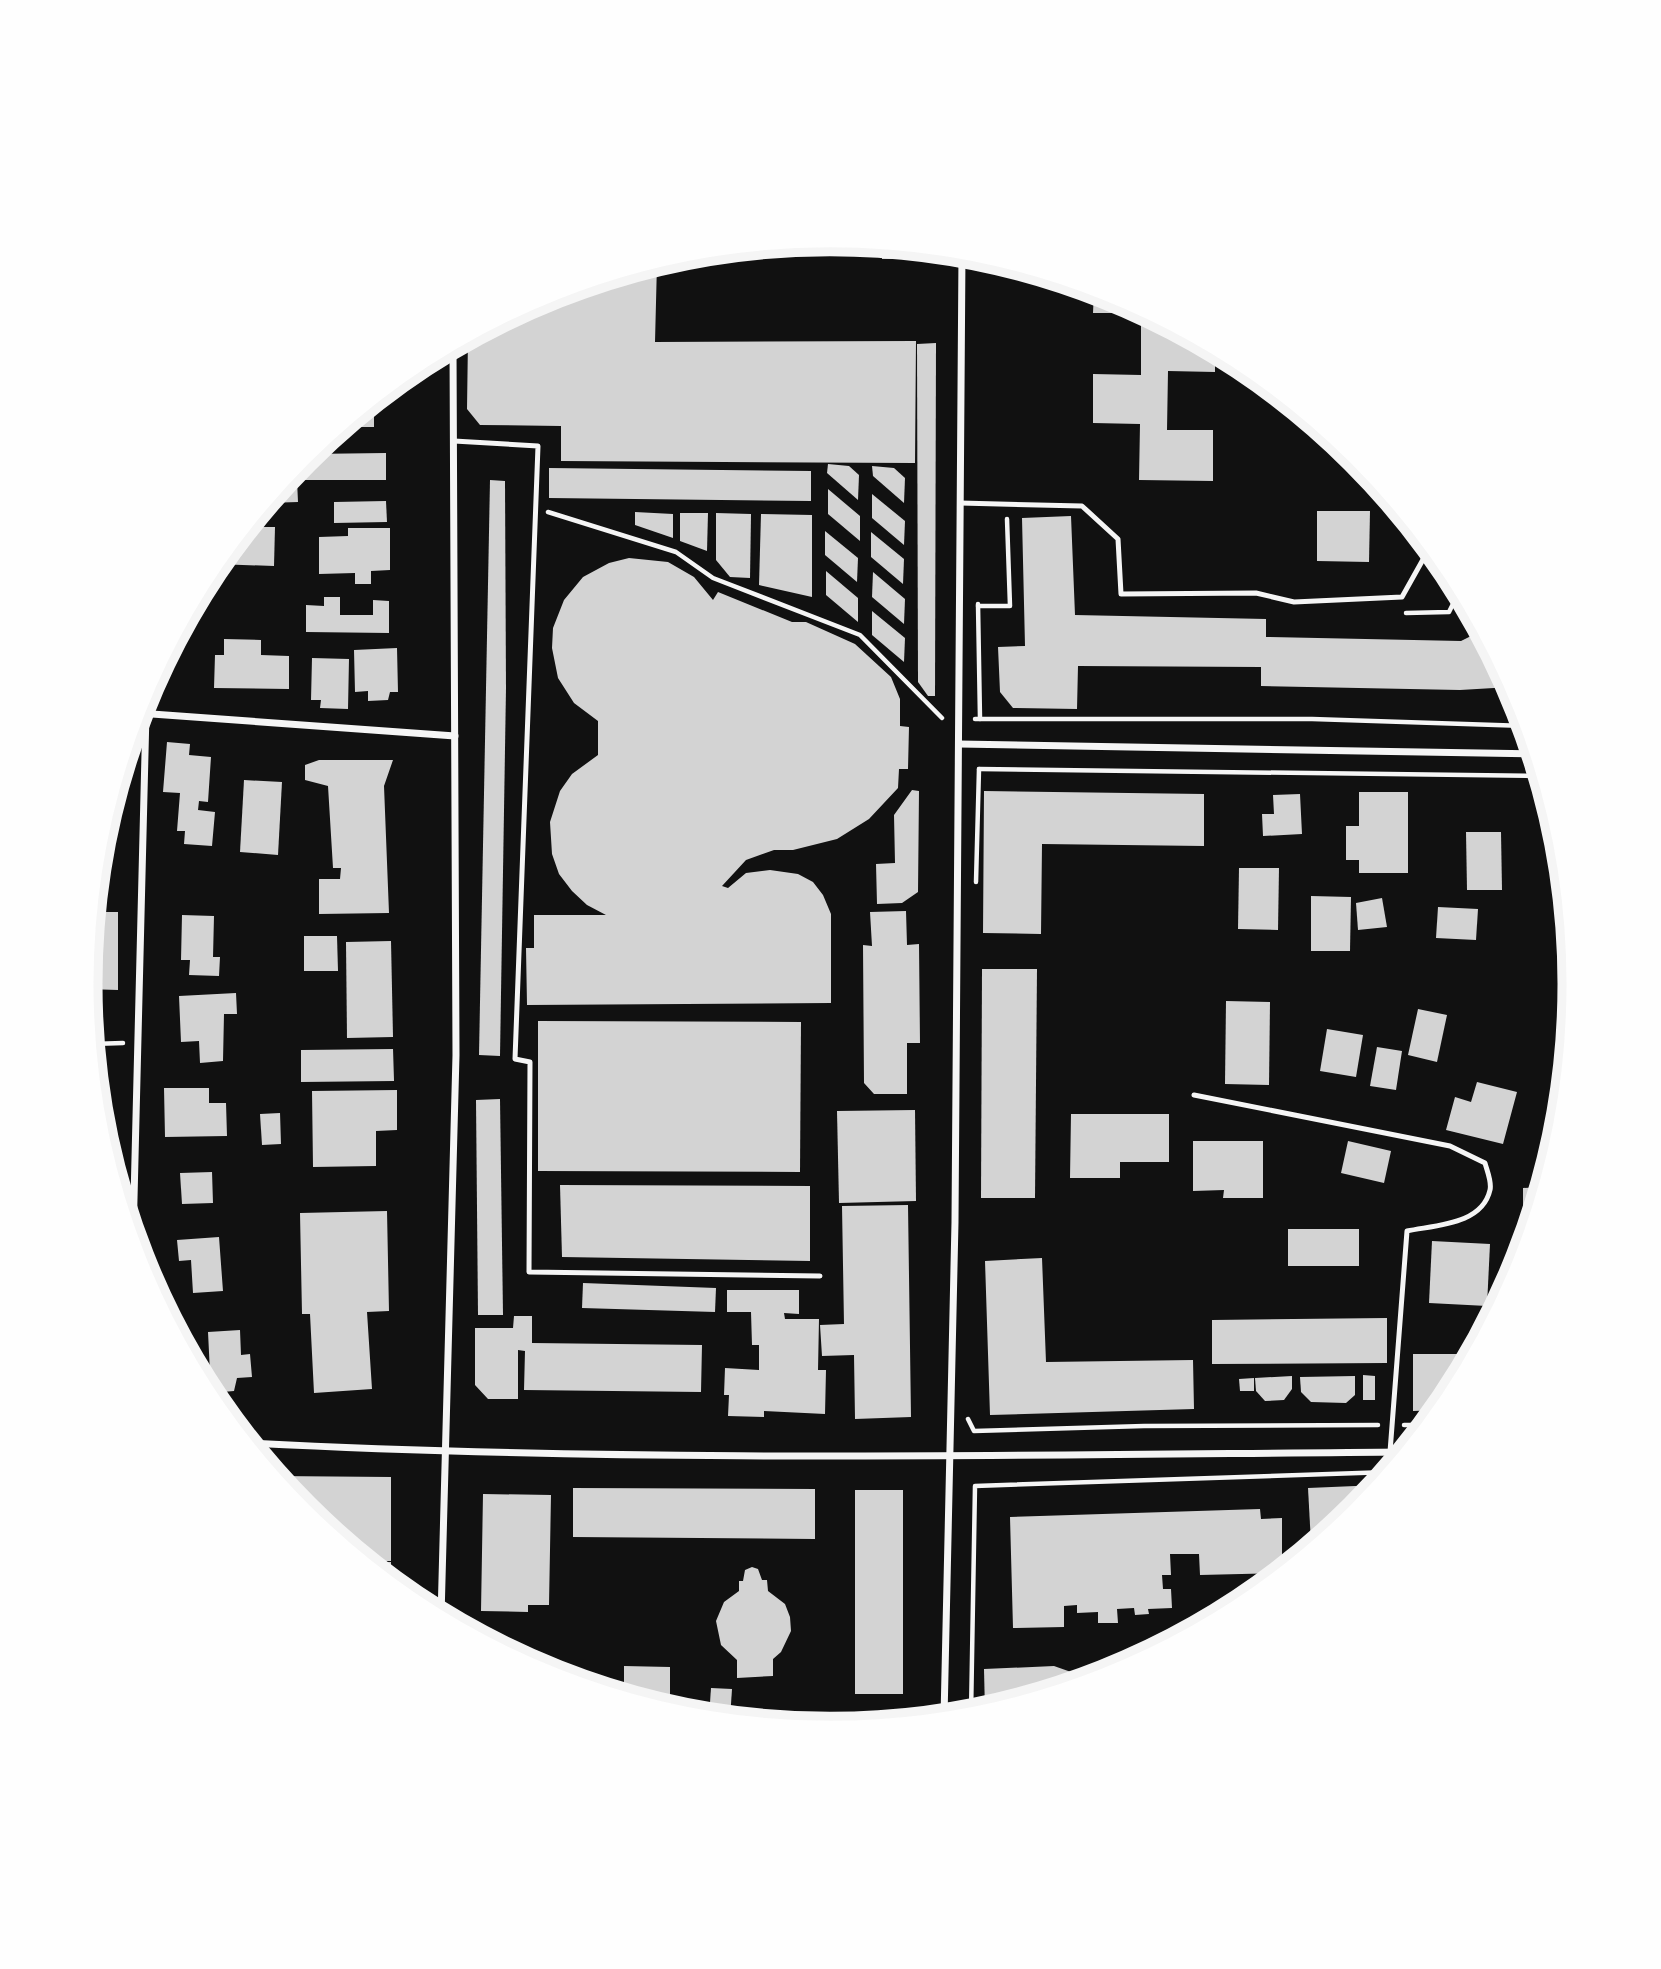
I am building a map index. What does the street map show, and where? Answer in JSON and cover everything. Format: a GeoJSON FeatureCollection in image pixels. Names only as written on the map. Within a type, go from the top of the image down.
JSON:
{"type":"FeatureCollection","features":[{"type":"Feature","properties":{"kind":"street"},"geometry":{"type":"LineString","coordinates":[[944,1708],[955,1222],[962,264]]}},
{"type":"Feature","properties":{"kind":"street"},"geometry":{"type":"LineString","coordinates":[[441,1605],[456,1055],[453,357]]}},
{"type":"Feature","properties":{"kind":"street"},"geometry":{"type":"LineString","coordinates":[[150,714],[455,736]]}},
{"type":"Feature","properties":{"kind":"street"},"geometry":{"type":"LineString","coordinates":[[134,1209],[142,737]]}},
{"type":"Feature","properties":{"kind":"street"},"geometry":{"type":"LineString","coordinates":[[959,744],[1525,754]]}},
{"type":"Feature","properties":{"kind":"street"},"geometry":{"type":"LineString","coordinates":[[260,1444],[446,1453],[950,1456],[1391,1452]]}},
{"type":"Feature","properties":{"kind":"lane"},"geometry":{"type":"LineString","coordinates":[[454,441],[538,446],[515,1059],[530,1062],[529,1272],[820,1276]]}},
{"type":"Feature","properties":{"kind":"lane"},"geometry":{"type":"LineString","coordinates":[[960,503],[1082,506],[1118,538],[1121,594],[1256,593],[1294,602],[1402,597],[1425,557]]}},
{"type":"Feature","properties":{"kind":"lane"},"geometry":{"type":"LineString","coordinates":[[1194,1095],[1450,1146],[1485,1163],[1491,1188],[1484,1204],[1467,1219],[1407,1231],[1391,1452]]}},
{"type":"Feature","properties":{"kind":"path"},"geometry":{"type":"LineString","coordinates":[[535,508],[676,552],[713,578],[860,635],[943,719],[1312,719],[1515,726]]}},
{"type":"Feature","properties":{"kind":"path"},"geometry":{"type":"LineString","coordinates":[[959,769],[1532,776]]}},
{"type":"Feature","properties":{"kind":"path"},"geometry":{"type":"LineString","coordinates":[[101,1044],[137,1043]]}},
{"type":"Feature","properties":{"kind":"path"},"geometry":{"type":"LineString","coordinates":[[974,1431],[1144,1426],[1416,1425]]}},
{"type":"Feature","properties":{"kind":"path"},"geometry":{"type":"LineString","coordinates":[[971,1703],[975,1486],[1376,1472]]}},
{"type":"Feature","properties":{"kind":"building"},"geometry":{"type":"Polygon","coordinates":[[[882,254],[912,257],[912,259],[882,259],[882,254]]]}},
{"type":"Feature","properties":{"kind":"building"},"geometry":{"type":"Polygon","coordinates":[[[657,273],[655,342],[916,341],[915,463],[561,461],[561,426],[480,425],[467,409],[468,348],[550,308],[595,291],[657,273]]]}},
{"type":"Feature","properties":{"kind":"building"},"geometry":{"type":"Polygon","coordinates":[[[1094,301],[1122,313],[1093,313],[1094,301]]]}},
{"type":"Feature","properties":{"kind":"building"},"geometry":{"type":"Polygon","coordinates":[[[1141,322],[1215,361],[1215,372],[1168,371],[1167,430],[1213,430],[1213,481],[1139,480],[1140,424],[1093,423],[1093,374],[1141,375],[1141,322]]]}},
{"type":"Feature","properties":{"kind":"building"},"geometry":{"type":"Polygon","coordinates":[[[936,343],[935,696],[928,696],[918,682],[917,344],[936,343]]]}},
{"type":"Feature","properties":{"kind":"building"},"geometry":{"type":"Polygon","coordinates":[[[374,412],[374,427],[356,427],[374,412]]]}},
{"type":"Feature","properties":{"kind":"building"},"geometry":{"type":"Polygon","coordinates":[[[386,453],[386,480],[301,480],[327,454],[386,453]]]}},
{"type":"Feature","properties":{"kind":"building"},"geometry":{"type":"Polygon","coordinates":[[[828,464],[849,466],[859,475],[858,500],[827,473],[828,464]]]}},
{"type":"Feature","properties":{"kind":"building"},"geometry":{"type":"Polygon","coordinates":[[[872,466],[894,468],[905,478],[904,503],[873,476],[872,466]]]}},
{"type":"Feature","properties":{"kind":"building"},"geometry":{"type":"Polygon","coordinates":[[[549,468],[811,471],[811,501],[549,498],[549,468]]]}},
{"type":"Feature","properties":{"kind":"building"},"geometry":{"type":"Polygon","coordinates":[[[490,480],[505,481],[506,688],[500,1056],[479,1055],[490,480]]]}},
{"type":"Feature","properties":{"kind":"building"},"geometry":{"type":"Polygon","coordinates":[[[297,484],[298,502],[280,503],[297,484]]]}},
{"type":"Feature","properties":{"kind":"building"},"geometry":{"type":"Polygon","coordinates":[[[828,489],[860,516],[860,541],[828,514],[828,489]]]}},
{"type":"Feature","properties":{"kind":"building"},"geometry":{"type":"Polygon","coordinates":[[[872,494],[905,521],[904,545],[872,518],[872,494]]]}},
{"type":"Feature","properties":{"kind":"building"},"geometry":{"type":"Polygon","coordinates":[[[386,501],[387,522],[334,523],[334,502],[386,501]]]}},
{"type":"Feature","properties":{"kind":"building"},"geometry":{"type":"Polygon","coordinates":[[[1317,511],[1370,511],[1369,562],[1317,561],[1317,511]]]}},
{"type":"Feature","properties":{"kind":"building"},"geometry":{"type":"Polygon","coordinates":[[[635,512],[673,514],[673,538],[635,525],[635,512]]]}},
{"type":"Feature","properties":{"kind":"building"},"geometry":{"type":"Polygon","coordinates":[[[680,513],[708,513],[707,551],[680,541],[680,513]]]}},
{"type":"Feature","properties":{"kind":"building"},"geometry":{"type":"Polygon","coordinates":[[[716,513],[751,514],[750,578],[730,577],[716,560],[716,513]]]}},
{"type":"Feature","properties":{"kind":"building"},"geometry":{"type":"Polygon","coordinates":[[[761,514],[812,515],[812,597],[759,585],[761,514]]]}},
{"type":"Feature","properties":{"kind":"building"},"geometry":{"type":"Polygon","coordinates":[[[1071,516],[1075,615],[1266,619],[1266,637],[1461,641],[1471,636],[1471,630],[1499,688],[1460,690],[1261,686],[1261,667],[1078,666],[1077,709],[1013,708],[1000,692],[998,647],[1025,646],[1022,518],[1071,516]]]}},
{"type":"Feature","properties":{"kind":"building"},"geometry":{"type":"Polygon","coordinates":[[[259,527],[275,527],[274,566],[231,565],[259,527]]]}},
{"type":"Feature","properties":{"kind":"building"},"geometry":{"type":"Polygon","coordinates":[[[348,528],[390,528],[390,570],[371,571],[371,584],[355,584],[355,573],[319,574],[319,537],[348,536],[348,528]]]}},
{"type":"Feature","properties":{"kind":"building"},"geometry":{"type":"Polygon","coordinates":[[[825,531],[858,558],[857,582],[825,555],[825,531]]]}},
{"type":"Feature","properties":{"kind":"building"},"geometry":{"type":"Polygon","coordinates":[[[871,532],[904,559],[903,584],[871,557],[871,532]]]}},
{"type":"Feature","properties":{"kind":"building"},"geometry":{"type":"Polygon","coordinates":[[[629,558],[668,562],[694,577],[713,600],[718,592],[792,622],[806,622],[855,644],[891,677],[900,699],[900,726],[909,727],[908,769],[899,769],[898,788],[869,819],[837,839],[793,850],[774,850],[746,860],[722,886],[728,888],[746,873],[770,870],[798,874],[813,882],[823,895],[831,914],[831,1003],[527,1005],[526,948],[534,948],[534,915],[606,915],[587,905],[572,891],[559,874],[552,854],[550,822],[560,791],[572,774],[598,755],[598,721],[574,703],[558,678],[552,648],[553,628],[564,600],[583,577],[609,563],[629,558]]]}},
{"type":"Feature","properties":{"kind":"building"},"geometry":{"type":"Polygon","coordinates":[[[826,571],[858,598],[858,622],[826,595],[826,571]]]}},
{"type":"Feature","properties":{"kind":"building"},"geometry":{"type":"Polygon","coordinates":[[[873,572],[905,599],[904,624],[872,597],[873,572]]]}},
{"type":"Feature","properties":{"kind":"building"},"geometry":{"type":"Polygon","coordinates":[[[324,597],[340,597],[340,615],[373,615],[373,600],[389,601],[389,633],[306,632],[306,605],[324,606],[324,597]]]}},
{"type":"Feature","properties":{"kind":"building"},"geometry":{"type":"Polygon","coordinates":[[[872,611],[905,638],[904,662],[872,635],[872,611]]]}},
{"type":"Feature","properties":{"kind":"building"},"geometry":{"type":"Polygon","coordinates":[[[224,639],[261,640],[261,655],[289,656],[289,689],[214,688],[215,655],[224,655],[224,639]]]}},
{"type":"Feature","properties":{"kind":"building"},"geometry":{"type":"Polygon","coordinates":[[[397,648],[398,692],[390,692],[388,700],[368,701],[368,691],[355,692],[354,650],[397,648]]]}},
{"type":"Feature","properties":{"kind":"building"},"geometry":{"type":"Polygon","coordinates":[[[312,658],[349,659],[348,709],[320,708],[321,700],[311,700],[312,658]]]}},
{"type":"Feature","properties":{"kind":"building"},"geometry":{"type":"Polygon","coordinates":[[[167,742],[190,744],[189,755],[211,757],[208,802],[199,801],[198,810],[215,812],[212,846],[184,844],[185,831],[177,831],[180,793],[163,792],[167,742]]]}},
{"type":"Feature","properties":{"kind":"building"},"geometry":{"type":"Polygon","coordinates":[[[319,760],[393,760],[384,786],[389,913],[319,914],[319,879],[340,879],[341,868],[333,868],[328,786],[305,780],[305,765],[319,760]]]}},
{"type":"Feature","properties":{"kind":"building"},"geometry":{"type":"Polygon","coordinates":[[[244,780],[282,782],[278,855],[240,852],[244,780]]]}},
{"type":"Feature","properties":{"kind":"building"},"geometry":{"type":"Polygon","coordinates":[[[912,790],[919,791],[918,892],[902,903],[877,904],[876,864],[895,863],[894,815],[912,790]]]}},
{"type":"Feature","properties":{"kind":"building"},"geometry":{"type":"Polygon","coordinates":[[[984,791],[1204,794],[1204,846],[1042,844],[1041,934],[983,933],[984,791]]]}},
{"type":"Feature","properties":{"kind":"building"},"geometry":{"type":"Polygon","coordinates":[[[1359,792],[1408,792],[1408,873],[1359,873],[1359,860],[1346,860],[1346,826],[1359,826],[1359,792]]]}},
{"type":"Feature","properties":{"kind":"building"},"geometry":{"type":"Polygon","coordinates":[[[1300,794],[1302,834],[1263,836],[1262,814],[1274,814],[1273,795],[1300,794]]]}},
{"type":"Feature","properties":{"kind":"building"},"geometry":{"type":"Polygon","coordinates":[[[1466,832],[1501,832],[1502,890],[1467,890],[1466,832]]]}},
{"type":"Feature","properties":{"kind":"building"},"geometry":{"type":"Polygon","coordinates":[[[1239,868],[1279,868],[1278,930],[1238,929],[1239,868]]]}},
{"type":"Feature","properties":{"kind":"building"},"geometry":{"type":"Polygon","coordinates":[[[1311,896],[1351,897],[1350,951],[1311,951],[1311,896]]]}},
{"type":"Feature","properties":{"kind":"building"},"geometry":{"type":"Polygon","coordinates":[[[1382,898],[1387,927],[1358,930],[1356,903],[1382,898]]]}},
{"type":"Feature","properties":{"kind":"building"},"geometry":{"type":"Polygon","coordinates":[[[1438,907],[1478,909],[1476,940],[1436,938],[1438,907]]]}},
{"type":"Feature","properties":{"kind":"building"},"geometry":{"type":"Polygon","coordinates":[[[906,911],[907,945],[919,944],[920,1043],[907,1043],[907,1094],[874,1094],[864,1083],[863,945],[872,946],[870,912],[906,911]]]}},
{"type":"Feature","properties":{"kind":"building"},"geometry":{"type":"Polygon","coordinates":[[[102,912],[118,912],[118,990],[98,989],[102,912]]]}},
{"type":"Feature","properties":{"kind":"building"},"geometry":{"type":"Polygon","coordinates":[[[182,915],[214,916],[213,957],[220,957],[219,976],[189,975],[190,960],[181,960],[182,915]]]}},
{"type":"Feature","properties":{"kind":"building"},"geometry":{"type":"Polygon","coordinates":[[[304,936],[337,936],[338,971],[304,971],[304,936]]]}},
{"type":"Feature","properties":{"kind":"building"},"geometry":{"type":"Polygon","coordinates":[[[391,941],[393,1037],[347,1038],[346,942],[391,941]]]}},
{"type":"Feature","properties":{"kind":"building"},"geometry":{"type":"Polygon","coordinates":[[[1561,953],[1563,984],[1559,1055],[1561,953]]]}},
{"type":"Feature","properties":{"kind":"building"},"geometry":{"type":"Polygon","coordinates":[[[982,969],[1037,969],[1035,1198],[981,1198],[982,969]]]}},
{"type":"Feature","properties":{"kind":"building"},"geometry":{"type":"Polygon","coordinates":[[[236,993],[237,1014],[224,1014],[223,1061],[200,1063],[199,1041],[181,1042],[179,996],[236,993]]]}},
{"type":"Feature","properties":{"kind":"building"},"geometry":{"type":"Polygon","coordinates":[[[1226,1001],[1270,1002],[1269,1085],[1225,1084],[1226,1001]]]}},
{"type":"Feature","properties":{"kind":"building"},"geometry":{"type":"Polygon","coordinates":[[[1418,1009],[1447,1015],[1437,1062],[1408,1055],[1418,1009]]]}},
{"type":"Feature","properties":{"kind":"building"},"geometry":{"type":"Polygon","coordinates":[[[538,1021],[801,1022],[800,1172],[538,1171],[538,1021]]]}},
{"type":"Feature","properties":{"kind":"building"},"geometry":{"type":"Polygon","coordinates":[[[1327,1029],[1363,1035],[1356,1077],[1320,1071],[1327,1029]]]}},
{"type":"Feature","properties":{"kind":"building"},"geometry":{"type":"Polygon","coordinates":[[[1377,1047],[1402,1051],[1396,1090],[1370,1086],[1377,1047]]]}},
{"type":"Feature","properties":{"kind":"building"},"geometry":{"type":"Polygon","coordinates":[[[393,1049],[394,1081],[301,1082],[301,1050],[393,1049]]]}},
{"type":"Feature","properties":{"kind":"building"},"geometry":{"type":"Polygon","coordinates":[[[1477,1082],[1517,1092],[1503,1144],[1446,1130],[1455,1097],[1471,1102],[1477,1082]]]}},
{"type":"Feature","properties":{"kind":"building"},"geometry":{"type":"Polygon","coordinates":[[[164,1088],[209,1088],[209,1103],[226,1103],[227,1136],[165,1137],[164,1088]]]}},
{"type":"Feature","properties":{"kind":"building"},"geometry":{"type":"Polygon","coordinates":[[[397,1090],[397,1130],[376,1131],[376,1166],[313,1167],[312,1091],[397,1090]]]}},
{"type":"Feature","properties":{"kind":"building"},"geometry":{"type":"Polygon","coordinates":[[[500,1099],[503,1315],[478,1315],[476,1100],[500,1099]]]}},
{"type":"Feature","properties":{"kind":"building"},"geometry":{"type":"Polygon","coordinates":[[[915,1110],[916,1201],[839,1203],[837,1111],[915,1110]]]}},
{"type":"Feature","properties":{"kind":"building"},"geometry":{"type":"Polygon","coordinates":[[[280,1113],[281,1144],[262,1145],[260,1114],[280,1113]]]}},
{"type":"Feature","properties":{"kind":"building"},"geometry":{"type":"Polygon","coordinates":[[[1071,1114],[1169,1114],[1169,1162],[1120,1162],[1120,1178],[1070,1178],[1071,1114]]]}},
{"type":"Feature","properties":{"kind":"building"},"geometry":{"type":"Polygon","coordinates":[[[1193,1141],[1263,1141],[1263,1198],[1223,1198],[1224,1190],[1193,1191],[1193,1141]]]}},
{"type":"Feature","properties":{"kind":"building"},"geometry":{"type":"Polygon","coordinates":[[[1348,1141],[1391,1151],[1384,1183],[1341,1173],[1348,1141]]]}},
{"type":"Feature","properties":{"kind":"building"},"geometry":{"type":"Polygon","coordinates":[[[212,1172],[213,1203],[182,1204],[180,1173],[212,1172]]]}},
{"type":"Feature","properties":{"kind":"building"},"geometry":{"type":"Polygon","coordinates":[[[560,1185],[810,1186],[810,1261],[562,1257],[560,1185]]]}},
{"type":"Feature","properties":{"kind":"building"},"geometry":{"type":"Polygon","coordinates":[[[1534,1187],[1523,1223],[1523,1188],[1534,1187]]]}},
{"type":"Feature","properties":{"kind":"building"},"geometry":{"type":"Polygon","coordinates":[[[908,1205],[911,1417],[855,1419],[854,1355],[822,1356],[820,1325],[844,1324],[842,1206],[908,1205]]]}},
{"type":"Feature","properties":{"kind":"building"},"geometry":{"type":"Polygon","coordinates":[[[387,1211],[389,1311],[367,1312],[372,1389],[314,1393],[310,1314],[302,1314],[300,1213],[387,1211]]]}},
{"type":"Feature","properties":{"kind":"building"},"geometry":{"type":"Polygon","coordinates":[[[1288,1229],[1359,1229],[1359,1266],[1288,1266],[1288,1229]]]}},
{"type":"Feature","properties":{"kind":"building"},"geometry":{"type":"Polygon","coordinates":[[[219,1237],[223,1291],[193,1293],[191,1260],[179,1261],[177,1240],[219,1237]]]}},
{"type":"Feature","properties":{"kind":"building"},"geometry":{"type":"Polygon","coordinates":[[[1432,1241],[1490,1244],[1487,1306],[1429,1303],[1432,1241]]]}},
{"type":"Feature","properties":{"kind":"building"},"geometry":{"type":"Polygon","coordinates":[[[1042,1258],[1046,1362],[1193,1360],[1194,1409],[990,1415],[985,1261],[1042,1258]]]}},
{"type":"Feature","properties":{"kind":"building"},"geometry":{"type":"Polygon","coordinates":[[[583,1283],[716,1288],[715,1312],[582,1308],[583,1283]]]}},
{"type":"Feature","properties":{"kind":"building"},"geometry":{"type":"Polygon","coordinates":[[[727,1290],[799,1290],[799,1314],[784,1313],[785,1319],[819,1319],[818,1370],[826,1370],[825,1414],[764,1411],[764,1417],[728,1416],[729,1395],[724,1395],[725,1368],[759,1370],[759,1345],[752,1345],[751,1312],[727,1312],[727,1290]]]}},
{"type":"Feature","properties":{"kind":"building"},"geometry":{"type":"Polygon","coordinates":[[[514,1316],[532,1316],[532,1343],[702,1345],[701,1392],[524,1390],[525,1351],[518,1350],[518,1399],[488,1399],[475,1385],[475,1328],[513,1328],[514,1316]]]}},
{"type":"Feature","properties":{"kind":"building"},"geometry":{"type":"Polygon","coordinates":[[[1387,1318],[1387,1363],[1212,1364],[1212,1320],[1387,1318]]]}},
{"type":"Feature","properties":{"kind":"building"},"geometry":{"type":"Polygon","coordinates":[[[240,1330],[241,1355],[250,1354],[252,1377],[237,1378],[234,1391],[222,1392],[210,1373],[208,1332],[240,1330]]]}},
{"type":"Feature","properties":{"kind":"building"},"geometry":{"type":"Polygon","coordinates":[[[1413,1354],[1463,1354],[1426,1411],[1413,1411],[1413,1354]]]}},
{"type":"Feature","properties":{"kind":"building"},"geometry":{"type":"Polygon","coordinates":[[[1363,1375],[1375,1376],[1375,1400],[1363,1400],[1363,1375]]]}},
{"type":"Feature","properties":{"kind":"building"},"geometry":{"type":"Polygon","coordinates":[[[1292,1376],[1292,1389],[1284,1400],[1265,1401],[1256,1391],[1255,1378],[1292,1376]]]}},
{"type":"Feature","properties":{"kind":"building"},"geometry":{"type":"Polygon","coordinates":[[[1355,1376],[1355,1395],[1346,1403],[1311,1402],[1301,1392],[1300,1377],[1355,1376]]]}},
{"type":"Feature","properties":{"kind":"building"},"geometry":{"type":"Polygon","coordinates":[[[1254,1378],[1254,1391],[1240,1391],[1239,1379],[1254,1378]]]}},
{"type":"Feature","properties":{"kind":"building"},"geometry":{"type":"Polygon","coordinates":[[[289,1476],[391,1477],[391,1561],[379,1561],[348,1535],[289,1476]]]}},
{"type":"Feature","properties":{"kind":"building"},"geometry":{"type":"Polygon","coordinates":[[[1363,1486],[1311,1537],[1308,1488],[1363,1486]]]}},
{"type":"Feature","properties":{"kind":"building"},"geometry":{"type":"Polygon","coordinates":[[[573,1488],[815,1489],[815,1539],[573,1537],[573,1488]]]}},
{"type":"Feature","properties":{"kind":"building"},"geometry":{"type":"Polygon","coordinates":[[[855,1490],[903,1490],[903,1694],[855,1694],[855,1490]]]}},
{"type":"Feature","properties":{"kind":"building"},"geometry":{"type":"Polygon","coordinates":[[[483,1494],[551,1495],[549,1605],[528,1605],[528,1612],[481,1611],[483,1494]]]}},
{"type":"Feature","properties":{"kind":"building"},"geometry":{"type":"Polygon","coordinates":[[[1260,1509],[1261,1519],[1282,1518],[1282,1561],[1266,1573],[1200,1575],[1199,1554],[1170,1554],[1171,1575],[1162,1575],[1163,1589],[1171,1589],[1172,1608],[1148,1609],[1149,1614],[1135,1615],[1134,1608],[1117,1609],[1118,1623],[1098,1623],[1098,1612],[1077,1613],[1077,1605],[1064,1606],[1064,1627],[1013,1628],[1010,1517],[1260,1509]]]}},
{"type":"Feature","properties":{"kind":"building"},"geometry":{"type":"Polygon","coordinates":[[[380,1562],[391,1562],[391,1570],[380,1562]]]}},
{"type":"Feature","properties":{"kind":"building"},"geometry":{"type":"Polygon","coordinates":[[[752,1567],[758,1569],[762,1580],[767,1580],[768,1591],[785,1604],[791,1631],[781,1652],[773,1659],[773,1676],[737,1678],[737,1660],[721,1645],[716,1621],[724,1602],[739,1591],[739,1581],[743,1581],[745,1570],[752,1567]]]}},
{"type":"Feature","properties":{"kind":"building"},"geometry":{"type":"Polygon","coordinates":[[[624,1666],[670,1667],[670,1699],[624,1687],[624,1666]]]}},
{"type":"Feature","properties":{"kind":"building"},"geometry":{"type":"Polygon","coordinates":[[[1054,1666],[1071,1672],[1072,1676],[985,1700],[984,1669],[1054,1666]]]}},
{"type":"Feature","properties":{"kind":"building"},"geometry":{"type":"Polygon","coordinates":[[[711,1688],[732,1689],[731,1710],[710,1707],[711,1688]]]}}]}
